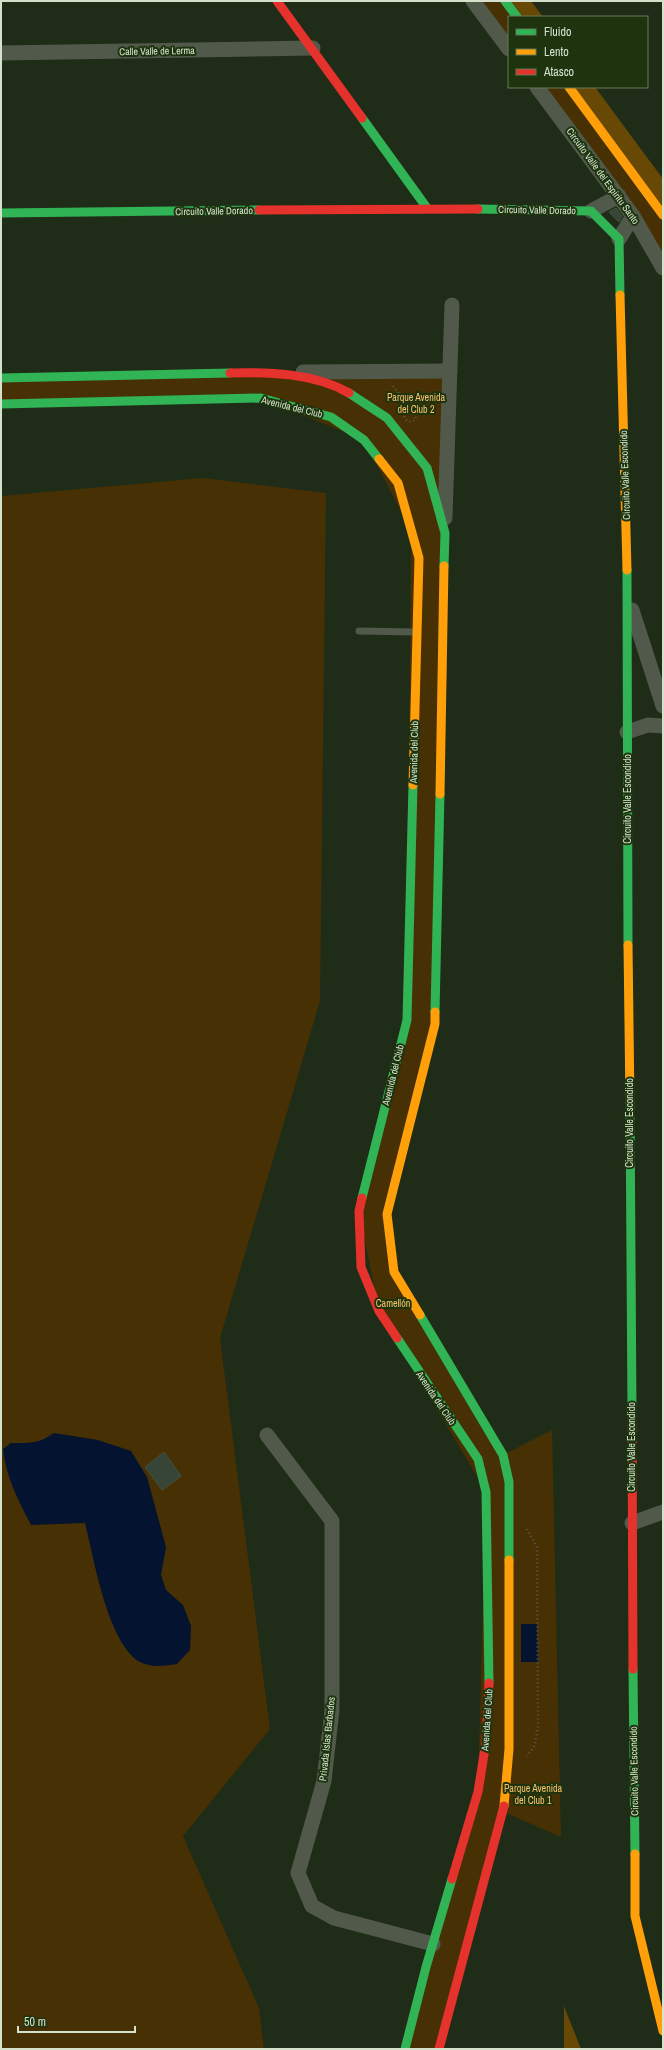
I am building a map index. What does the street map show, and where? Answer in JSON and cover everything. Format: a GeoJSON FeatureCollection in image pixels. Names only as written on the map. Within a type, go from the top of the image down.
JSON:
{"type":"FeatureCollection","features":[{"type":"Feature","properties":{"kind":"street"},"geometry":{"type":"LineString","coordinates":[[277,1],[313,48],[427,208]]}},
{"type":"Feature","properties":{"kind":"street"},"geometry":{"type":"LineString","coordinates":[[473,1],[508,48]]}},
{"type":"Feature","properties":{"kind":"street"},"geometry":{"type":"LineString","coordinates":[[505,1],[516,16]]}},
{"type":"Feature","properties":{"kind":"street","name":"Calle Valle de Lerma"},"geometry":{"type":"LineString","coordinates":[[1,53],[313,48]]}},
{"type":"Feature","properties":{"kind":"street","name":"Circuito Valle del Espíritu Santo"},"geometry":{"type":"LineString","coordinates":[[538,88],[633,216],[663,268]]}},
{"type":"Feature","properties":{"kind":"street"},"geometry":{"type":"LineString","coordinates":[[570,88],[663,215]]}},
{"type":"Feature","properties":{"kind":"street","name":"Circuito Valle Dorado"},"geometry":{"type":"LineString","coordinates":[[1,213],[427,208],[591,211],[619,196]]}},
{"type":"Feature","properties":{"kind":"street"},"geometry":{"type":"LineString","coordinates":[[591,211],[619,240],[633,216]]}},
{"type":"Feature","properties":{"kind":"street","name":"Circuito Valle Escondido"},"geometry":{"type":"LineString","coordinates":[[619,240],[628,599],[627,732],[635,1916],[663,2032]]}},
{"type":"Feature","properties":{"kind":"street","name":"Avenida del Club"},"geometry":{"type":"LineString","coordinates":[[405,2049],[478,1792],[486,1742],[500,1522],[509,1482],[503,1455],[394,1272],[387,1214],[435,1024],[445,533],[452,305]]}},
{"type":"Feature","properties":{"kind":"street","name":"Avenida del Club"},"geometry":{"type":"LineString","coordinates":[[1,378],[274,372],[450,371]]}},
{"type":"Feature","properties":{"kind":"street","name":"Avenida del Club"},"geometry":{"type":"LineString","coordinates":[[274,372],[317,381],[347,392],[387,418],[427,468],[445,533]]}},
{"type":"Feature","properties":{"kind":"street","name":"Avenida del Club"},"geometry":{"type":"LineString","coordinates":[[1,404],[261,398],[331,417],[364,440],[398,483],[419,558],[407,1020],[359,1211],[361,1267],[379,1311],[478,1459],[486,1492],[500,1522],[508,1764],[504,1812],[439,2049]]}},
{"type":"Feature","properties":{"kind":"street"},"geometry":{"type":"LineString","coordinates":[[419,558],[445,558]]}},
{"type":"Feature","properties":{"kind":"street"},"geometry":{"type":"LineString","coordinates":[[628,599],[663,706]]}},
{"type":"Feature","properties":{"kind":"street"},"geometry":{"type":"LineString","coordinates":[[627,732],[648,724],[663,726]]}},
{"type":"Feature","properties":{"kind":"street","name":"Privada Islas Barbados"},"geometry":{"type":"LineString","coordinates":[[267,1436],[332,1521],[332,1710],[324,1781],[298,1873],[312,1906],[334,1918],[434,1944]]}},
{"type":"Feature","properties":{"kind":"street"},"geometry":{"type":"LineString","coordinates":[[632,1523],[663,1512]]}},
{"type":"Feature","properties":{"kind":"lane"},"geometry":{"type":"LineString","coordinates":[[359,631],[417,632]]}},
{"type":"Feature","properties":{"kind":"path"},"geometry":{"type":"LineString","coordinates":[[381,371],[409,406],[415,408],[417,413],[415,420],[409,422],[405,419],[403,411],[409,406]]}},
{"type":"Feature","properties":{"kind":"path"},"geometry":{"type":"LineString","coordinates":[[500,1522],[528,1529],[537,1547],[538,1728],[534,1747],[521,1765],[508,1764]]}},
{"type":"Feature","properties":{"kind":"green space"},"geometry":{"type":"Polygon","coordinates":[[[473,1],[505,1],[509,16],[508,48],[473,1]]]}},
{"type":"Feature","properties":{"kind":"green space"},"geometry":{"type":"Polygon","coordinates":[[[538,88],[570,88],[663,215],[663,268],[538,88]]]}},
{"type":"Feature","properties":{"kind":"green space"},"geometry":{"type":"Polygon","coordinates":[[[450,371],[435,1024],[387,1214],[395,1272],[503,1455],[552,1430],[561,1837],[504,1812],[439,2049],[405,2049],[478,1792],[486,1492],[379,1311],[359,1211],[407,1020],[411,531],[364,440],[261,398],[1,404],[1,378],[450,371]]]}},
{"type":"Feature","properties":{"kind":"green space"},"geometry":{"type":"Polygon","coordinates":[[[203,478],[326,493],[320,1001],[220,1338],[270,1729],[183,1836],[259,2008],[264,2049],[1,2049],[1,496],[203,478]]]}},
{"type":"Feature","properties":{"kind":"shaded area"},"geometry":{"type":"Polygon","coordinates":[[[505,1],[531,1],[542,16],[516,16],[505,1]]]}},
{"type":"Feature","properties":{"kind":"shaded area"},"geometry":{"type":"Polygon","coordinates":[[[570,88],[596,88],[663,179],[663,215],[570,88]]]}},
{"type":"Feature","properties":{"kind":"shaded area"},"geometry":{"type":"Polygon","coordinates":[[[564,2006],[581,2049],[564,2049],[564,2006]]]}},
{"type":"Feature","properties":{"kind":"water"},"geometry":{"type":"Polygon","coordinates":[[[54,1433],[98,1440],[131,1451],[147,1477],[166,1547],[161,1575],[166,1590],[183,1605],[191,1626],[190,1650],[177,1664],[162,1666],[147,1665],[138,1661],[127,1650],[118,1635],[103,1597],[85,1523],[31,1525],[10,1479],[3,1449],[11,1443],[29,1443],[39,1441],[54,1433]]]}},
{"type":"Feature","properties":{"kind":"water"},"geometry":{"type":"Polygon","coordinates":[[[521,1624],[537,1624],[538,1662],[521,1662],[521,1624]]]}},
{"type":"Feature","properties":{"kind":"building"},"geometry":{"type":"Polygon","coordinates":[[[616,208],[622,216],[619,222],[609,212],[616,208]]]}},
{"type":"Feature","properties":{"kind":"building"},"geometry":{"type":"Polygon","coordinates":[[[164,1452],[181,1476],[162,1490],[145,1467],[164,1452]]]}},
{"type":"Feature","properties":{"kind":"traffic: fast"},"geometry":{"type":"LineString","coordinates":[[505,1],[516,16]]}},
{"type":"Feature","properties":{"kind":"traffic: fast"},"geometry":{"type":"LineString","coordinates":[[362,118],[427,208]]}},
{"type":"Feature","properties":{"kind":"traffic: fast"},"geometry":{"type":"LineString","coordinates":[[478,209],[591,211],[619,239],[620,295]]}},
{"type":"Feature","properties":{"kind":"traffic: fast"},"geometry":{"type":"LineString","coordinates":[[1,213],[259,210]]}},
{"type":"Feature","properties":{"kind":"traffic: fast"},"geometry":{"type":"LineString","coordinates":[[1,378],[230,373]]}},
{"type":"Feature","properties":{"kind":"traffic: fast"},"geometry":{"type":"LineString","coordinates":[[349,393],[387,418],[427,468],[445,533],[444,566]]}},
{"type":"Feature","properties":{"kind":"traffic: fast"},"geometry":{"type":"LineString","coordinates":[[1,404],[261,398],[331,417],[364,440],[379,459]]}},
{"type":"Feature","properties":{"kind":"traffic: fast"},"geometry":{"type":"LineString","coordinates":[[627,570],[628,945]]}},
{"type":"Feature","properties":{"kind":"traffic: fast"},"geometry":{"type":"LineString","coordinates":[[362,1198],[407,1020],[413,785]]}},
{"type":"Feature","properties":{"kind":"traffic: fast"},"geometry":{"type":"LineString","coordinates":[[435,1012],[440,794]]}},
{"type":"Feature","properties":{"kind":"traffic: fast"},"geometry":{"type":"LineString","coordinates":[[630,1104],[632,1413]]}},
{"type":"Feature","properties":{"kind":"traffic: fast"},"geometry":{"type":"LineString","coordinates":[[420,1315],[503,1455],[509,1482],[509,1560]]}},
{"type":"Feature","properties":{"kind":"traffic: fast"},"geometry":{"type":"LineString","coordinates":[[397,1338],[478,1459],[486,1492],[489,1683]]}},
{"type":"Feature","properties":{"kind":"traffic: fast"},"geometry":{"type":"LineString","coordinates":[[633,1669],[635,1854]]}},
{"type":"Feature","properties":{"kind":"traffic: fast"},"geometry":{"type":"LineString","coordinates":[[405,2049],[426,1967],[452,1879]]}},
{"type":"Feature","properties":{"kind":"traffic: slow"},"geometry":{"type":"LineString","coordinates":[[570,88],[663,215]]}},
{"type":"Feature","properties":{"kind":"traffic: slow"},"geometry":{"type":"LineString","coordinates":[[620,295],[627,570]]}},
{"type":"Feature","properties":{"kind":"traffic: slow"},"geometry":{"type":"LineString","coordinates":[[379,459],[398,483],[419,558],[413,785]]}},
{"type":"Feature","properties":{"kind":"traffic: slow"},"geometry":{"type":"LineString","coordinates":[[440,794],[444,566]]}},
{"type":"Feature","properties":{"kind":"traffic: slow"},"geometry":{"type":"LineString","coordinates":[[628,945],[630,1104]]}},
{"type":"Feature","properties":{"kind":"traffic: slow"},"geometry":{"type":"LineString","coordinates":[[420,1315],[394,1272],[387,1214],[435,1024],[435,1012]]}},
{"type":"Feature","properties":{"kind":"traffic: slow"},"geometry":{"type":"LineString","coordinates":[[504,1806],[509,1749],[509,1560]]}},
{"type":"Feature","properties":{"kind":"traffic: slow"},"geometry":{"type":"LineString","coordinates":[[635,1854],[635,1916],[663,2031]]}},
{"type":"Feature","properties":{"kind":"traffic: jam"},"geometry":{"type":"LineString","coordinates":[[277,1],[362,118]]}},
{"type":"Feature","properties":{"kind":"traffic: jam"},"geometry":{"type":"LineString","coordinates":[[259,210],[478,209]]}},
{"type":"Feature","properties":{"kind":"traffic: jam"},"geometry":{"type":"LineString","coordinates":[[230,373],[291,375],[321,381],[349,393]]}},
{"type":"Feature","properties":{"kind":"traffic: jam"},"geometry":{"type":"LineString","coordinates":[[362,1198],[359,1211],[361,1267],[379,1311],[397,1338]]}},
{"type":"Feature","properties":{"kind":"traffic: jam"},"geometry":{"type":"LineString","coordinates":[[632,1413],[633,1669]]}},
{"type":"Feature","properties":{"kind":"traffic: jam"},"geometry":{"type":"LineString","coordinates":[[452,1879],[478,1792],[486,1742],[489,1683]]}},
{"type":"Feature","properties":{"kind":"traffic: jam"},"geometry":{"type":"LineString","coordinates":[[439,2049],[504,1806]]}},
{"type":"Feature","properties":{"kind":"park label","name":"Parque Avenida del Club 2"},"geometry":{"type":"Point","coordinates":[416,402]}},
{"type":"Feature","properties":{"kind":"park label","name":"Camellón"},"geometry":{"type":"Point","coordinates":[393,1303]}},
{"type":"Feature","properties":{"kind":"park label","name":"Parque Avenida del Club 1"},"geometry":{"type":"Point","coordinates":[533,1794]}}]}
